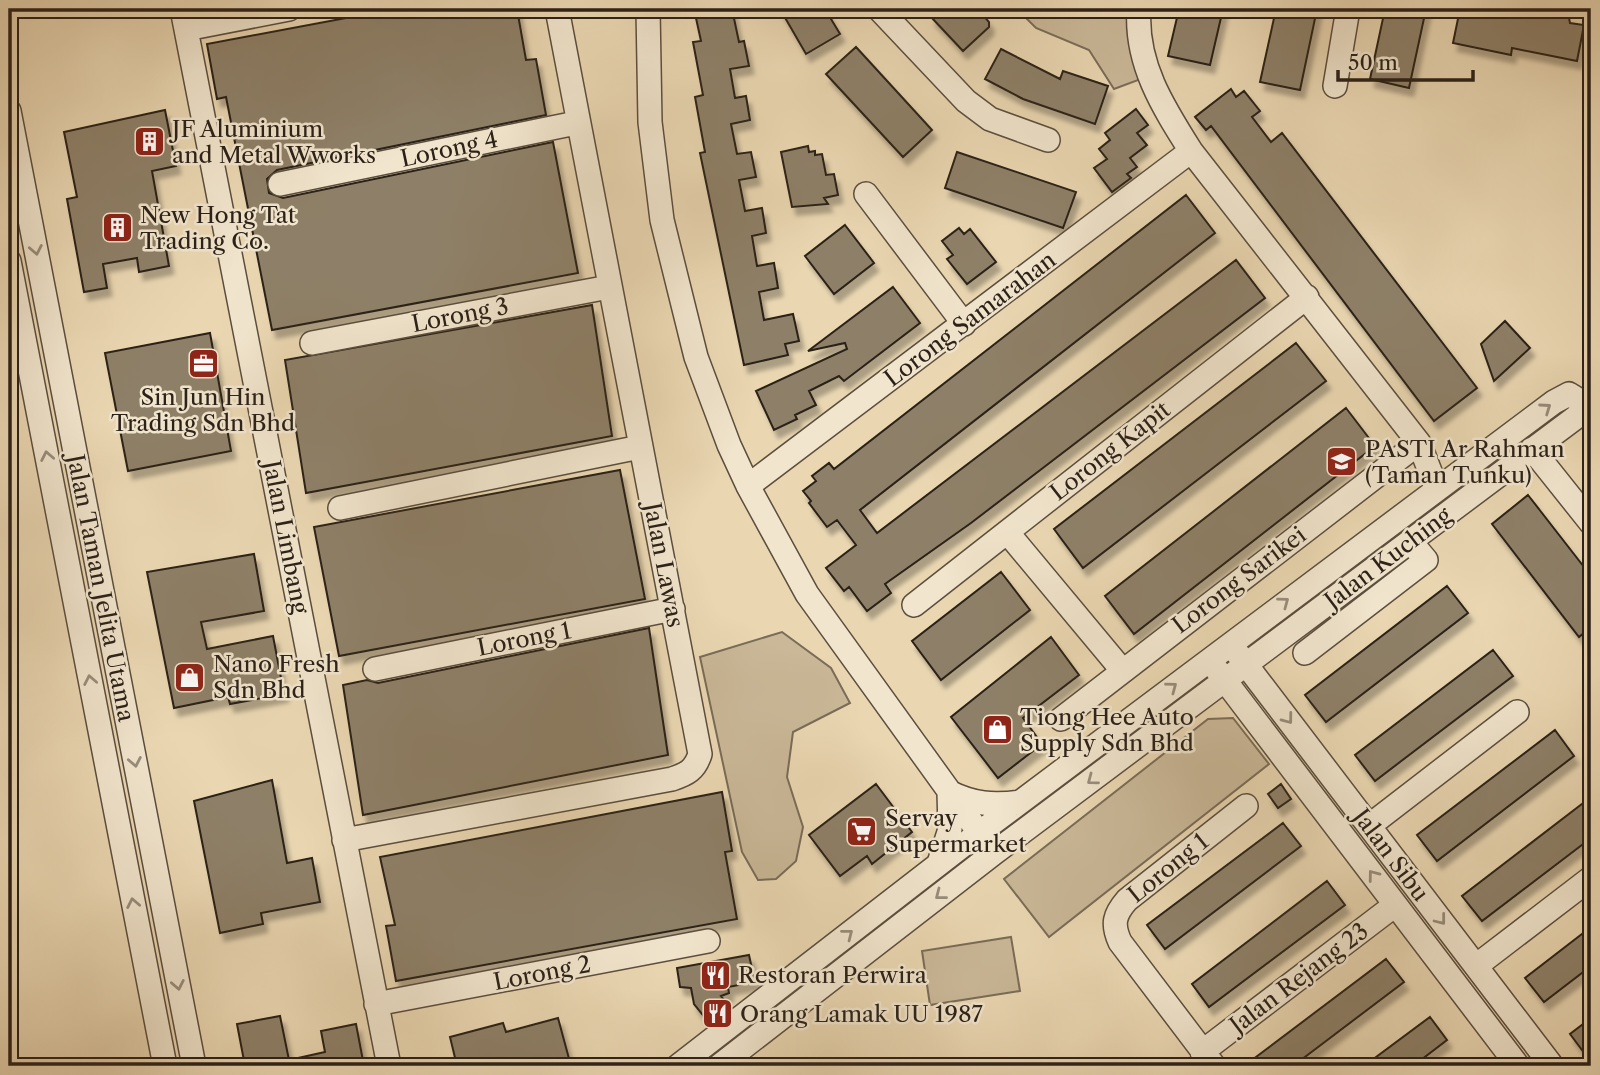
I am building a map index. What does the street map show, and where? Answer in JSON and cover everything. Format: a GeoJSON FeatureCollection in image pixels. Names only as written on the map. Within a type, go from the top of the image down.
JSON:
{"type":"FeatureCollection","features":[{"type":"Feature","properties":{"kind":"street"},"geometry":{"type":"LineString","coordinates":[[184,19],[289,9]]}},
{"type":"Feature","properties":{"kind":"street","name":"Jalan Lawas"},"geometry":{"type":"LineString","coordinates":[[344,840],[671,779],[687,774],[696,765],[700,754],[576,123],[557,9]]}},
{"type":"Feature","properties":{"kind":"street"},"geometry":{"type":"LineString","coordinates":[[648,9],[650,122],[662,220],[696,357],[748,486],[807,594],[994,853]]}},
{"type":"Feature","properties":{"kind":"street"},"geometry":{"type":"LineString","coordinates":[[879,9],[965,101],[990,119],[1048,139]]}},
{"type":"Feature","properties":{"kind":"street"},"geometry":{"type":"LineString","coordinates":[[1139,9],[1141,55],[1162,106],[1191,151],[1419,443],[1436,487]]}},
{"type":"Feature","properties":{"kind":"street"},"geometry":{"type":"LineString","coordinates":[[1335,86],[1348,9]]}},
{"type":"Feature","properties":{"kind":"street","name":"Jalan Limbang"},"geometry":{"type":"LineString","coordinates":[[184,19],[389,1066]]}},
{"type":"Feature","properties":{"kind":"street","name":"Jalan Taman Jelita Utama"},"geometry":{"type":"LineString","coordinates":[[9,111],[194,1066]]}},
{"type":"Feature","properties":{"kind":"street","name":"Lorong 4"},"geometry":{"type":"LineString","coordinates":[[280,184],[576,123]]}},
{"type":"Feature","properties":{"kind":"street","name":"Lorong Samarahan"},"geometry":{"type":"LineString","coordinates":[[748,486],[1191,151]]}},
{"type":"Feature","properties":{"kind":"street"},"geometry":{"type":"LineString","coordinates":[[866,194],[964,324]]}},
{"type":"Feature","properties":{"kind":"street","name":"Jalan Taman Jelita Utama"},"geometry":{"type":"LineString","coordinates":[[9,261],[165,1066]]}},
{"type":"Feature","properties":{"kind":"street","name":"Lorong 3"},"geometry":{"type":"LineString","coordinates":[[312,343],[608,287]]}},
{"type":"Feature","properties":{"kind":"street","name":"Lorong Kapit"},"geometry":{"type":"LineString","coordinates":[[914,605],[1307,297]]}},
{"type":"Feature","properties":{"kind":"street","name":"Jalan Kuching"},"geometry":{"type":"LineString","coordinates":[[678,1066],[939,863],[1436,487],[1554,402],[1569,394],[1577,396],[1583,409],[1578,415],[994,853],[719,1066]]}},
{"type":"Feature","properties":{"kind":"street","name":"Lorong Sarikei"},"geometry":{"type":"LineString","coordinates":[[1061,719],[1419,443]]}},
{"type":"Feature","properties":{"kind":"street"},"geometry":{"type":"LineString","coordinates":[[340,508],[640,447]]}},
{"type":"Feature","properties":{"kind":"street"},"geometry":{"type":"LineString","coordinates":[[1532,449],[1591,523]]}},
{"type":"Feature","properties":{"kind":"street"},"geometry":{"type":"LineString","coordinates":[[1007,531],[1122,670]]}},
{"type":"Feature","properties":{"kind":"street"},"geometry":{"type":"LineString","coordinates":[[1305,653],[1426,560],[1410,541]]}},
{"type":"Feature","properties":{"kind":"street","name":"Lorong 1"},"geometry":{"type":"LineString","coordinates":[[374,669],[673,609]]}},
{"type":"Feature","properties":{"kind":"street","name":"Jalan Sibu"},"geometry":{"type":"LineString","coordinates":[[1230,643],[1552,1066]]}},
{"type":"Feature","properties":{"kind":"street","name":"Jalan Sibu"},"geometry":{"type":"LineString","coordinates":[[1209,659],[1518,1066]]}},
{"type":"Feature","properties":{"kind":"street"},"geometry":{"type":"LineString","coordinates":[[1369,826],[1517,712]]}},
{"type":"Feature","properties":{"kind":"street"},"geometry":{"type":"LineString","coordinates":[[949,792],[968,801],[986,805],[1020,802]]}},
{"type":"Feature","properties":{"kind":"street"},"geometry":{"type":"LineString","coordinates":[[939,863],[950,829],[949,792]]}},
{"type":"Feature","properties":{"kind":"street","name":"Lorong 1"},"geometry":{"type":"LineString","coordinates":[[1208,1059],[1120,942],[1114,922],[1117,912],[1127,900],[1246,806]]}},
{"type":"Feature","properties":{"kind":"street"},"geometry":{"type":"LineString","coordinates":[[1476,965],[1591,878]]}},
{"type":"Feature","properties":{"kind":"street","name":"Jalan Rejang 23"},"geometry":{"type":"LineString","coordinates":[[1208,1059],[1395,905]]}},
{"type":"Feature","properties":{"kind":"street","name":"Lorong 2"},"geometry":{"type":"LineString","coordinates":[[376,1004],[708,942]]}},
{"type":"Feature","properties":{"kind":"street"},"geometry":{"type":"LineString","coordinates":[[1485,1022],[1505,1005]]}},
{"type":"Feature","properties":{"kind":"shaded area"},"geometry":{"type":"Polygon","coordinates":[[[1017,9],[1130,9],[1128,38],[1141,79],[1114,89],[1089,50],[1036,28],[1017,9]]]}},
{"type":"Feature","properties":{"kind":"shaded area"},"geometry":{"type":"Polygon","coordinates":[[[782,632],[831,668],[850,703],[793,732],[787,777],[803,827],[796,861],[776,879],[758,880],[742,852],[700,657],[782,632]]]}},
{"type":"Feature","properties":{"kind":"shaded area"},"geometry":{"type":"Polygon","coordinates":[[[1233,718],[1269,764],[1049,937],[1004,879],[1208,719],[1233,718]]]}},
{"type":"Feature","properties":{"kind":"shaded area"},"geometry":{"type":"Polygon","coordinates":[[[1011,937],[1020,991],[930,1005],[922,951],[1011,937]]]}},
{"type":"Feature","properties":{"kind":"building"},"geometry":{"type":"Polygon","coordinates":[[[394,9],[517,9],[526,60],[536,59],[546,115],[277,170],[267,179],[269,193],[283,198],[553,142],[578,273],[272,330],[226,97],[217,99],[207,44],[394,9]]]}},
{"type":"Feature","properties":{"kind":"building"},"geometry":{"type":"Polygon","coordinates":[[[694,9],[732,9],[739,42],[744,41],[749,66],[730,69],[735,98],[746,96],[750,120],[731,124],[737,154],[751,152],[756,177],[739,180],[745,211],[762,208],[766,233],[752,236],[757,266],[774,263],[778,288],[759,292],[764,320],[793,314],[799,341],[785,344],[788,355],[744,365],[700,153],[705,152],[695,97],[703,95],[693,42],[701,41],[694,9]]]}},
{"type":"Feature","properties":{"kind":"building"},"geometry":{"type":"Polygon","coordinates":[[[780,9],[825,9],[840,34],[806,54],[780,9]]]}},
{"type":"Feature","properties":{"kind":"building"},"geometry":{"type":"Polygon","coordinates":[[[940,9],[978,9],[989,22],[989,27],[963,51],[931,17],[940,9]]]}},
{"type":"Feature","properties":{"kind":"building"},"geometry":{"type":"Polygon","coordinates":[[[1179,9],[1223,9],[1210,65],[1168,56],[1179,9]]]}},
{"type":"Feature","properties":{"kind":"building"},"geometry":{"type":"Polygon","coordinates":[[[1276,9],[1317,9],[1300,90],[1260,82],[1276,9]]]}},
{"type":"Feature","properties":{"kind":"building"},"geometry":{"type":"Polygon","coordinates":[[[1385,9],[1426,9],[1409,88],[1370,79],[1385,9]]]}},
{"type":"Feature","properties":{"kind":"building"},"geometry":{"type":"Polygon","coordinates":[[[1460,9],[1525,12],[1526,9],[1547,9],[1546,14],[1569,18],[1570,23],[1584,25],[1577,61],[1512,48],[1511,55],[1453,43],[1460,9]]]}},
{"type":"Feature","properties":{"kind":"building"},"geometry":{"type":"Polygon","coordinates":[[[856,47],[932,130],[903,157],[826,74],[856,47]]]}},
{"type":"Feature","properties":{"kind":"building"},"geometry":{"type":"Polygon","coordinates":[[[1001,49],[1060,79],[1063,71],[1108,86],[1095,124],[1023,99],[985,79],[1001,49]]]}},
{"type":"Feature","properties":{"kind":"building"},"geometry":{"type":"Polygon","coordinates":[[[1231,89],[1236,97],[1244,91],[1260,111],[1252,117],[1271,142],[1282,133],[1477,388],[1434,421],[1211,126],[1206,130],[1195,117],[1231,89]]]}},
{"type":"Feature","properties":{"kind":"building"},"geometry":{"type":"Polygon","coordinates":[[[1136,109],[1148,125],[1137,133],[1147,145],[1130,158],[1137,167],[1127,174],[1131,178],[1112,192],[1094,168],[1107,159],[1099,149],[1110,140],[1105,133],[1136,109]]]}},
{"type":"Feature","properties":{"kind":"building"},"geometry":{"type":"Polygon","coordinates":[[[165,110],[176,166],[152,171],[169,266],[139,272],[137,258],[103,264],[107,288],[84,292],[67,199],[77,197],[64,132],[165,110]]]}},
{"type":"Feature","properties":{"kind":"building"},"geometry":{"type":"Polygon","coordinates":[[[808,146],[809,152],[822,154],[826,175],[834,174],[838,195],[824,198],[828,204],[792,207],[781,152],[808,146]]]}},
{"type":"Feature","properties":{"kind":"building"},"geometry":{"type":"Polygon","coordinates":[[[957,152],[1076,192],[1063,228],[945,188],[957,152]]]}},
{"type":"Feature","properties":{"kind":"building"},"geometry":{"type":"Polygon","coordinates":[[[1186,195],[1215,233],[860,510],[877,533],[1236,260],[1265,298],[971,523],[885,584],[891,593],[867,611],[849,587],[844,591],[826,568],[856,545],[837,520],[827,527],[809,503],[811,501],[803,491],[816,481],[812,476],[829,463],[834,469],[1186,195]]]}},
{"type":"Feature","properties":{"kind":"building"},"geometry":{"type":"Polygon","coordinates":[[[845,225],[874,263],[834,294],[805,256],[845,225]]]}},
{"type":"Feature","properties":{"kind":"building"},"geometry":{"type":"Polygon","coordinates":[[[959,228],[964,234],[970,229],[996,262],[967,284],[947,259],[953,255],[942,241],[959,228]]]}},
{"type":"Feature","properties":{"kind":"building"},"geometry":{"type":"Polygon","coordinates":[[[893,287],[920,323],[844,381],[839,376],[809,391],[816,405],[795,415],[797,419],[774,430],[756,391],[847,349],[845,343],[808,351],[893,287]]]}},
{"type":"Feature","properties":{"kind":"building"},"geometry":{"type":"Polygon","coordinates":[[[592,305],[612,436],[306,493],[285,360],[592,305]]]}},
{"type":"Feature","properties":{"kind":"building"},"geometry":{"type":"Polygon","coordinates":[[[1505,321],[1530,348],[1494,381],[1481,344],[1505,321]]]}},
{"type":"Feature","properties":{"kind":"building"},"geometry":{"type":"Polygon","coordinates":[[[210,333],[231,451],[128,471],[105,353],[210,333]]]}},
{"type":"Feature","properties":{"kind":"building"},"geometry":{"type":"Polygon","coordinates":[[[1296,343],[1326,381],[1083,568],[1054,529],[1296,343]]]}},
{"type":"Feature","properties":{"kind":"building"},"geometry":{"type":"Polygon","coordinates":[[[1346,408],[1375,446],[1134,634],[1105,596],[1346,408]]]}},
{"type":"Feature","properties":{"kind":"building"},"geometry":{"type":"Polygon","coordinates":[[[620,470],[645,599],[339,656],[314,527],[620,470]]]}},
{"type":"Feature","properties":{"kind":"building"},"geometry":{"type":"Polygon","coordinates":[[[1528,495],[1591,576],[1591,627],[1579,637],[1492,524],[1528,495]]]}},
{"type":"Feature","properties":{"kind":"building"},"geometry":{"type":"Polygon","coordinates":[[[254,554],[264,611],[201,622],[207,649],[273,636],[284,694],[230,704],[228,697],[174,708],[147,572],[254,554]]]}},
{"type":"Feature","properties":{"kind":"building"},"geometry":{"type":"Polygon","coordinates":[[[1001,572],[1030,610],[941,680],[912,641],[1001,572]]]}},
{"type":"Feature","properties":{"kind":"building"},"geometry":{"type":"Polygon","coordinates":[[[1447,586],[1468,613],[1326,722],[1305,695],[1447,586]]]}},
{"type":"Feature","properties":{"kind":"building"},"geometry":{"type":"Polygon","coordinates":[[[649,628],[668,755],[363,815],[343,685],[367,680],[378,683],[649,628]]]}},
{"type":"Feature","properties":{"kind":"building"},"geometry":{"type":"Polygon","coordinates":[[[1051,637],[1079,675],[1023,718],[1042,744],[998,778],[951,717],[1051,637]]]}},
{"type":"Feature","properties":{"kind":"building"},"geometry":{"type":"Polygon","coordinates":[[[1493,650],[1513,676],[1375,781],[1355,755],[1493,650]]]}},
{"type":"Feature","properties":{"kind":"building"},"geometry":{"type":"Polygon","coordinates":[[[1555,730],[1574,756],[1437,861],[1417,835],[1555,730]]]}},
{"type":"Feature","properties":{"kind":"building"},"geometry":{"type":"Polygon","coordinates":[[[272,780],[287,863],[312,858],[320,902],[261,913],[263,924],[220,933],[194,801],[272,780]]]}},
{"type":"Feature","properties":{"kind":"building","name":"Servay Supermarket"},"geometry":{"type":"Polygon","coordinates":[[[876,784],[912,832],[872,864],[867,856],[840,876],[809,835],[876,784]]]}},
{"type":"Feature","properties":{"kind":"building"},"geometry":{"type":"Polygon","coordinates":[[[1281,784],[1291,799],[1278,808],[1268,794],[1281,784]]]}},
{"type":"Feature","properties":{"kind":"building"},"geometry":{"type":"Polygon","coordinates":[[[722,792],[732,851],[725,852],[737,919],[396,981],[386,926],[395,925],[380,857],[722,792]]]}},
{"type":"Feature","properties":{"kind":"building"},"geometry":{"type":"Polygon","coordinates":[[[1591,797],[1591,838],[1482,921],[1462,896],[1591,797]]]}},
{"type":"Feature","properties":{"kind":"building"},"geometry":{"type":"Polygon","coordinates":[[[1283,823],[1301,846],[1165,949],[1147,925],[1283,823]]]}},
{"type":"Feature","properties":{"kind":"building"},"geometry":{"type":"Polygon","coordinates":[[[1327,881],[1345,905],[1209,1007],[1192,984],[1327,881]]]}},
{"type":"Feature","properties":{"kind":"building"},"geometry":{"type":"Polygon","coordinates":[[[1591,927],[1591,966],[1544,1002],[1525,978],[1591,927]]]}},
{"type":"Feature","properties":{"kind":"building","name":"Restoran Perwira"},"geometry":{"type":"Polygon","coordinates":[[[749,955],[755,982],[728,987],[729,993],[721,996],[730,1008],[710,1024],[694,1004],[691,988],[680,987],[677,968],[749,955]]]}},
{"type":"Feature","properties":{"kind":"building"},"geometry":{"type":"Polygon","coordinates":[[[1386,959],[1404,982],[1293,1066],[1244,1066],[1386,959]]]}},
{"type":"Feature","properties":{"kind":"building"},"geometry":{"type":"Polygon","coordinates":[[[280,1016],[289,1060],[325,1052],[321,1031],[356,1024],[364,1066],[245,1066],[237,1024],[280,1016]]]}},
{"type":"Feature","properties":{"kind":"building"},"geometry":{"type":"Polygon","coordinates":[[[1430,1017],[1447,1040],[1413,1066],[1364,1066],[1430,1017]]]}},
{"type":"Feature","properties":{"kind":"building"},"geometry":{"type":"Polygon","coordinates":[[[558,1018],[571,1066],[457,1066],[450,1037],[503,1023],[506,1032],[558,1018]]]}},
{"type":"Feature","properties":{"kind":"building"},"geometry":{"type":"Polygon","coordinates":[[[1591,1018],[1591,1062],[1570,1034],[1591,1018]]]}},
{"type":"Feature","properties":{"kind":"place","name":"JF Aluminium and Metal Wworks"},"geometry":{"type":"Point","coordinates":[149,142]}},
{"type":"Feature","properties":{"kind":"place","name":"New Hong Tat Trading Co."},"geometry":{"type":"Point","coordinates":[117,228]}},
{"type":"Feature","properties":{"kind":"place","name":"Sin Jun Hin Trading Sdn Bhd"},"geometry":{"type":"Point","coordinates":[203,363]}},
{"type":"Feature","properties":{"kind":"place","name":"PASTI Ar Rahman (Taman Tunku)"},"geometry":{"type":"Point","coordinates":[1342,462]}},
{"type":"Feature","properties":{"kind":"place","name":"Nano Fresh Sdn Bhd"},"geometry":{"type":"Point","coordinates":[190,677]}},
{"type":"Feature","properties":{"kind":"place","name":"Tiong Hee Auto Supply Sdn Bhd"},"geometry":{"type":"Point","coordinates":[997,730]}},
{"type":"Feature","properties":{"kind":"place","name":"Servay Supermarket"},"geometry":{"type":"Point","coordinates":[862,831]}},
{"type":"Feature","properties":{"kind":"place","name":"Restoran Perwira"},"geometry":{"type":"Point","coordinates":[715,975]}},
{"type":"Feature","properties":{"kind":"place","name":"Orang Lamak UU 1987"},"geometry":{"type":"Point","coordinates":[717,1014]}}]}
